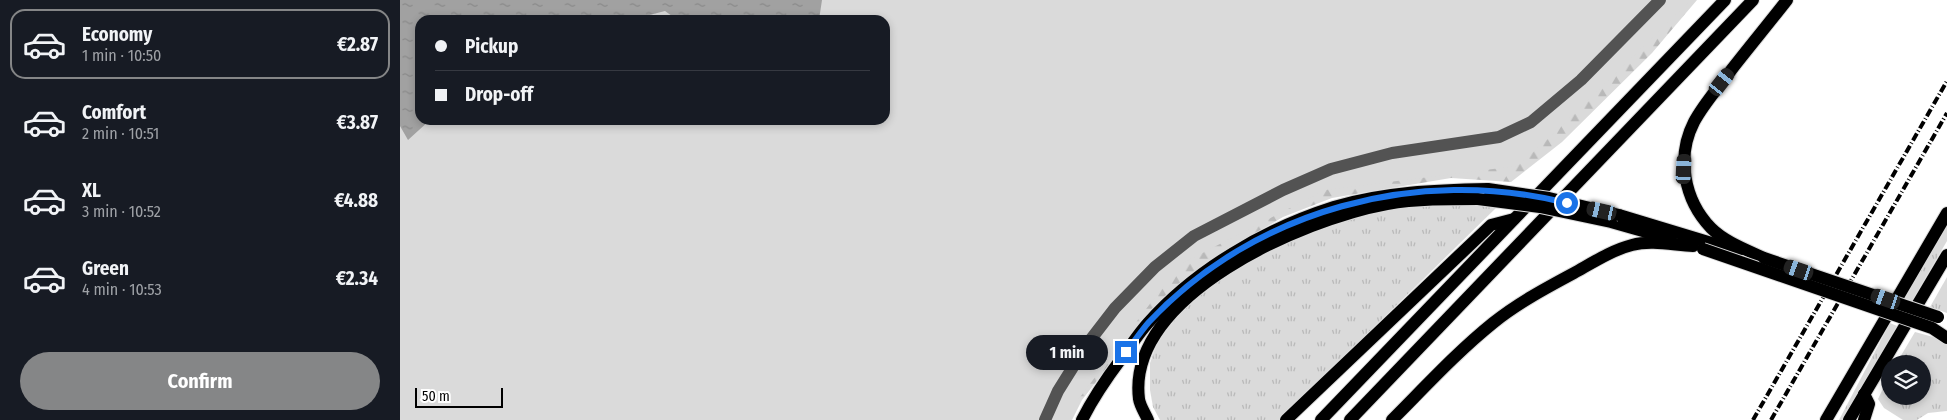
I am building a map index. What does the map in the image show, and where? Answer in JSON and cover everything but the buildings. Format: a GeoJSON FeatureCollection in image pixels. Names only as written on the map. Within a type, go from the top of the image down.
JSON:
{"type":"FeatureCollection","features":[{"type":"Feature","properties":{"kind":"main road"},"geometry":{"type":"LineString","coordinates":[[1321,420],[1725,0]]}},
{"type":"Feature","properties":{"kind":"main road"},"geometry":{"type":"LineString","coordinates":[[1350,420],[1753,0]]}},
{"type":"Feature","properties":{"kind":"main road"},"geometry":{"type":"LineString","coordinates":[[1787,0],[1711,97],[1694,122],[1686,144],[1684,169],[1689,194],[1698,212],[1714,231],[1730,242],[1764,258],[1939,321],[1947,333]]}},
{"type":"Feature","properties":{"kind":"main road"},"geometry":{"type":"LineString","coordinates":[[1082,420],[1094,396],[1148,323],[1176,296],[1216,264],[1276,230],[1334,207],[1390,195],[1437,190],[1488,189],[1550,198],[1939,321],[1947,338]]}},
{"type":"Feature","properties":{"kind":"main road"},"geometry":{"type":"LineString","coordinates":[[1148,420],[1140,401],[1141,367],[1149,344],[1160,325],[1190,296],[1221,272],[1278,240],[1335,217],[1387,204],[1432,200],[1478,199],[1615,219]]}},
{"type":"Feature","properties":{"kind":"main road"},"geometry":{"type":"LineString","coordinates":[[1826,420],[1947,213]]}},
{"type":"Feature","properties":{"kind":"main road"},"geometry":{"type":"LineString","coordinates":[[1286,420],[1491,225],[1514,219]]}},
{"type":"Feature","properties":{"kind":"main road"},"geometry":{"type":"LineString","coordinates":[[1392,420],[1460,352],[1494,322],[1542,290],[1617,250],[1649,243],[1701,246],[1764,258]]}},
{"type":"Feature","properties":{"kind":"main road"},"geometry":{"type":"LineString","coordinates":[[1849,420],[1947,255]]}},
{"type":"Feature","properties":{"kind":"main road"},"geometry":{"type":"LineString","coordinates":[[1864,394],[1869,404],[1864,420]]}},
{"type":"Feature","properties":{"kind":"street"},"geometry":{"type":"LineString","coordinates":[[1045,420],[1058,390],[1088,343],[1115,308],[1155,268],[1194,236],[1283,190],[1331,169],[1392,153],[1499,137],[1531,122],[1581,80],[1660,0]]}},
{"type":"Feature","properties":{"kind":"green space"},"geometry":{"type":"Polygon","coordinates":[[[400,0],[1691,0],[1549,138],[1517,166],[1325,190],[1179,265],[1063,420],[400,420],[400,0]]]}},
{"type":"Feature","properties":{"kind":"green space"},"geometry":{"type":"Polygon","coordinates":[[[1671,0],[1697,0],[1652,53],[1562,142],[1511,182],[1451,178],[1332,198],[1283,217],[1228,250],[1135,332],[1082,400],[1072,420],[1051,420],[1151,279],[1671,0]]]}},
{"type":"Feature","properties":{"kind":"green space"},"geometry":{"type":"Polygon","coordinates":[[[1421,203],[1498,206],[1279,420],[1160,420],[1153,407],[1150,390],[1150,363],[1160,334],[1180,311],[1211,284],[1307,230],[1366,212],[1421,203]]]}},
{"type":"Feature","properties":{"kind":"green space"},"geometry":{"type":"Polygon","coordinates":[[[1947,223],[1947,241],[1912,301],[1903,298],[1947,223]]]}},
{"type":"Feature","properties":{"kind":"green space"},"geometry":{"type":"Polygon","coordinates":[[[1947,277],[1947,313],[1930,307],[1947,277]]]}},
{"type":"Feature","properties":{"kind":"green space"},"geometry":{"type":"Polygon","coordinates":[[[1890,323],[1897,326],[1842,420],[1839,420],[1890,323]]]}},
{"type":"Feature","properties":{"kind":"green space"},"geometry":{"type":"Polygon","coordinates":[[[1915,332],[1937,338],[1947,344],[1947,411],[1928,413],[1917,420],[1903,420],[1884,408],[1882,405],[1931,405],[1931,355],[1901,355],[1915,332]]]}},
{"type":"Feature","properties":{"kind":"green space"},"geometry":{"type":"Polygon","coordinates":[[[1881,393],[1881,404],[1878,399],[1881,393]]]}},
{"type":"Feature","properties":{"kind":"water"},"geometry":{"type":"Polygon","coordinates":[[[400,0],[822,0],[820,15],[671,15],[665,11],[649,15],[415,15],[415,125],[424,125],[408,140],[400,126],[400,0]]]}},
{"type":"Feature","properties":{"kind":"railway"},"geometry":{"type":"LineString","coordinates":[[1753,420],[1947,81]]}},
{"type":"Feature","properties":{"kind":"railway"},"geometry":{"type":"LineString","coordinates":[[1771,420],[1947,113]]}},
{"type":"Feature","properties":{"kind":"route"},"geometry":{"type":"LineString","coordinates":[[1126,352],[1148,323],[1176,296],[1216,264],[1276,230],[1334,207],[1390,195],[1437,190],[1488,189],[1550,198],[1567,203]]}}]}
